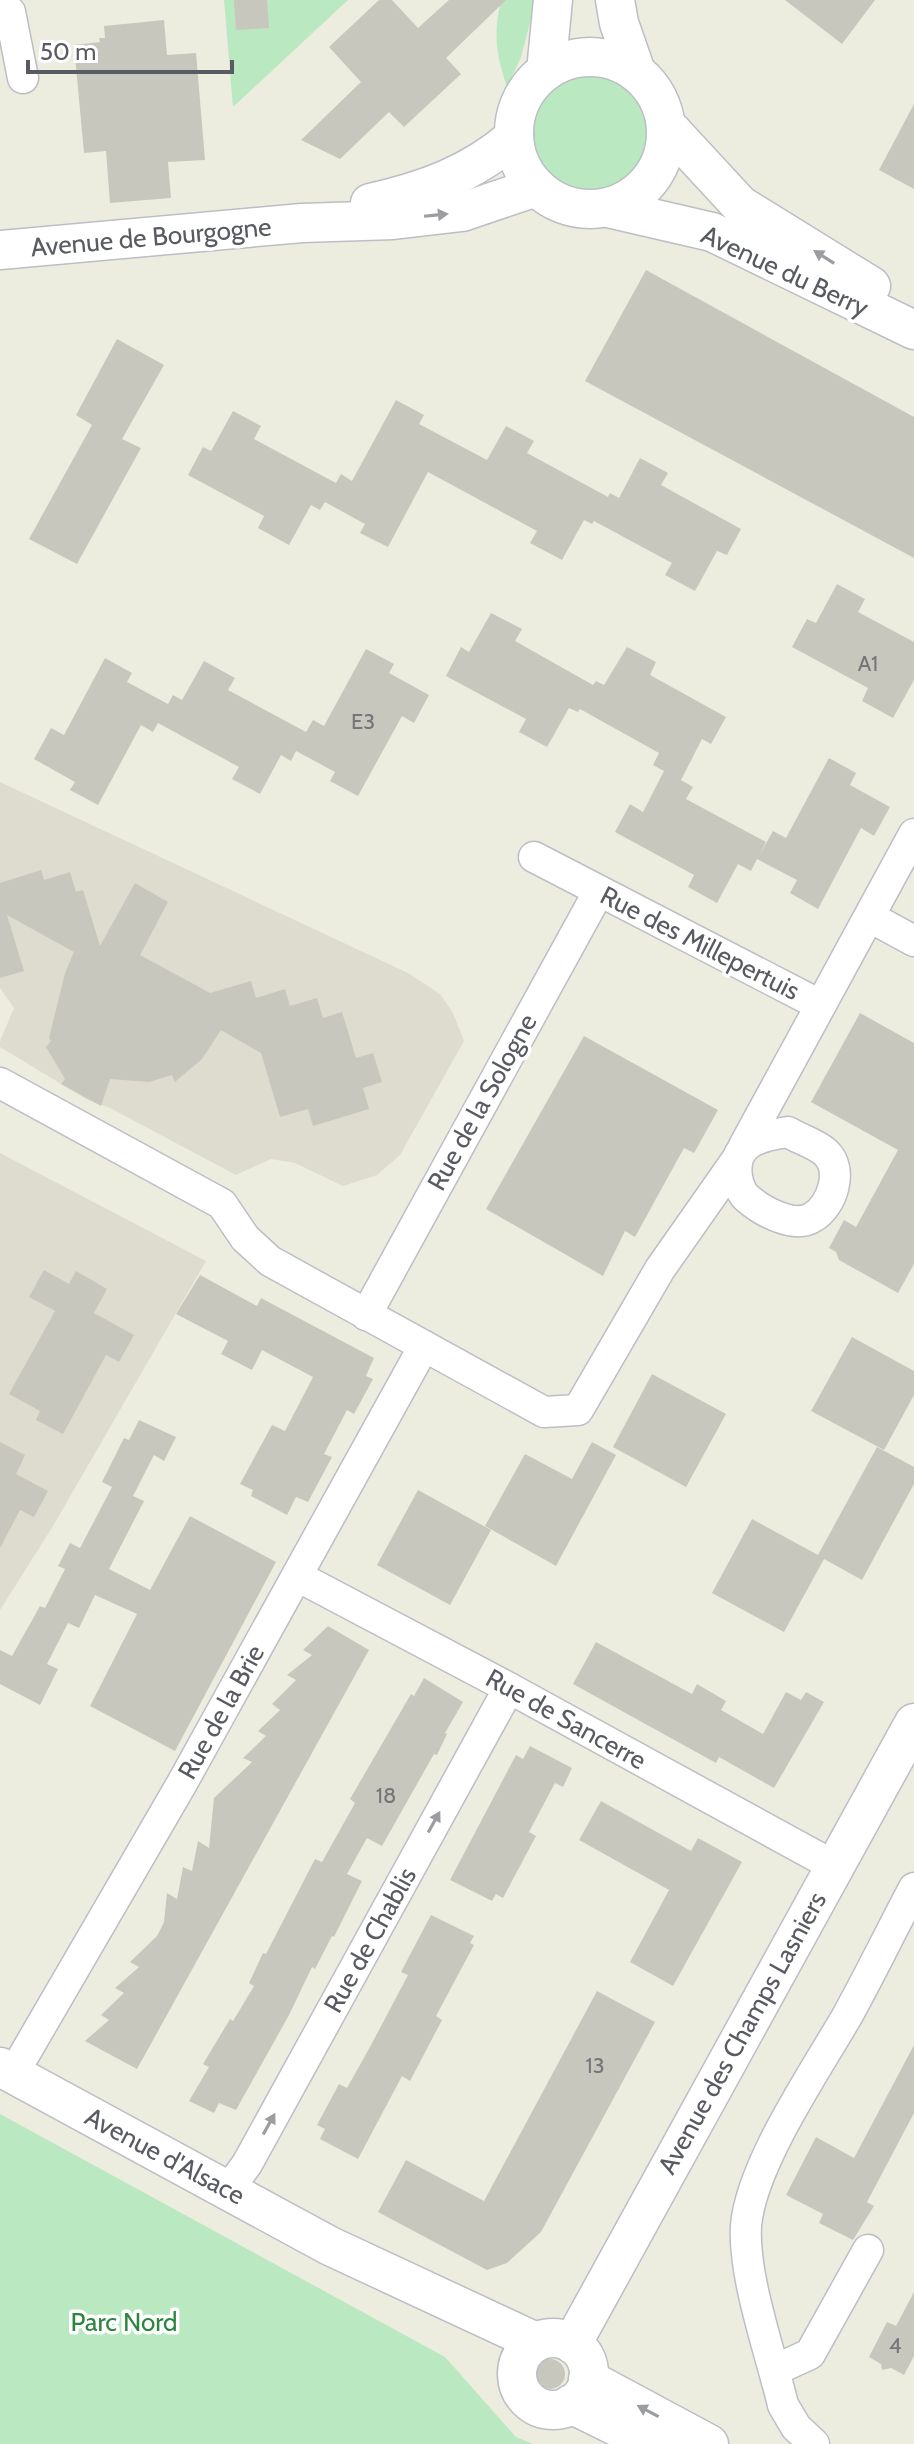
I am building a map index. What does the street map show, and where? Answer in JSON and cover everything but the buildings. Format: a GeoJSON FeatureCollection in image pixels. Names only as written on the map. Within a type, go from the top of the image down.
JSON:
{"type":"FeatureCollection","features":[{"type":"Feature","properties":{"kind":"street"},"geometry":{"type":"LineString","coordinates":[[546,71],[553,0]]}},
{"type":"Feature","properties":{"kind":"street"},"geometry":{"type":"LineString","coordinates":[[615,0],[619,23],[636,72]]}},
{"type":"Feature","properties":{"kind":"street"},"geometry":{"type":"LineString","coordinates":[[0,7],[10,12],[23,78]]}},
{"type":"Feature","properties":{"kind":"street"},"geometry":{"type":"LineString","coordinates":[[591,57],[615,61],[636,72],[657,96],[666,125],[666,147],[658,168],[646,186],[608,208],[587,209],[550,198],[536,187],[521,164],[514,137],[522,100],[532,84],[546,71],[567,60],[591,57]]}},
{"type":"Feature","properties":{"kind":"street","name":"Avenue du Berry"},"geometry":{"type":"LineString","coordinates":[[666,125],[740,205],[914,312]]}},
{"type":"Feature","properties":{"kind":"street","name":"Avenue de Bourgogne"},"geometry":{"type":"LineString","coordinates":[[302,223],[331,211],[390,198],[445,181],[477,166],[514,137]]}},
{"type":"Feature","properties":{"kind":"street","name":"Avenue de Bourgogne"},"geometry":{"type":"LineString","coordinates":[[0,250],[462,212],[536,187]]}},
{"type":"Feature","properties":{"kind":"street","name":"Avenue du Berry"},"geometry":{"type":"LineString","coordinates":[[608,208],[712,232],[914,330]]}},
{"type":"Feature","properties":{"kind":"street","name":"Rue des Millepertuis"},"geometry":{"type":"LineString","coordinates":[[534,857],[820,1005],[914,834]]}},
{"type":"Feature","properties":{"kind":"street","name":"Rue de la Sologne"},"geometry":{"type":"LineString","coordinates":[[366,1315],[599,891]]}},
{"type":"Feature","properties":{"kind":"street"},"geometry":{"type":"LineString","coordinates":[[870,917],[914,941]]}},
{"type":"Feature","properties":{"kind":"street"},"geometry":{"type":"LineString","coordinates":[[0,1083],[222,1204],[245,1238],[270,1261],[544,1412],[578,1410],[660,1269],[740,1154],[820,1005]]}},
{"type":"Feature","properties":{"kind":"street","name":"Rue de la Brie"},"geometry":{"type":"LineString","coordinates":[[7,2070],[181,1785],[424,1346]]}},
{"type":"Feature","properties":{"kind":"street","name":"Rue de Sancerre"},"geometry":{"type":"LineString","coordinates":[[297,1576],[834,1866]]}},
{"type":"Feature","properties":{"kind":"street","name":"Rue de Chablis"},"geometry":{"type":"LineString","coordinates":[[228,2190],[247,2164],[509,1688]]}},
{"type":"Feature","properties":{"kind":"street","name":"Avenue des Champs Lasniers"},"geometry":{"type":"LineString","coordinates":[[542,2350],[834,1866],[914,1723]]}},
{"type":"Feature","properties":{"kind":"street"},"geometry":{"type":"LineString","coordinates":[[814,2444],[796,2427],[783,2405],[746,2257],[746,2226],[751,2193],[772,2149],[890,1938],[914,1888]]}},
{"type":"Feature","properties":{"kind":"street","name":"Avenue d'Alsace"},"geometry":{"type":"LineString","coordinates":[[7,2070],[330,2246],[542,2350]]}},
{"type":"Feature","properties":{"kind":"street"},"geometry":{"type":"LineString","coordinates":[[775,2370],[810,2354],[868,2250]]}},
{"type":"Feature","properties":{"kind":"street"},"geometry":{"type":"LineString","coordinates":[[542,2350],[585,2359],[579,2392],[560,2409],[536,2405],[526,2398],[520,2388],[542,2350]]}},
{"type":"Feature","properties":{"kind":"street"},"geometry":{"type":"LineString","coordinates":[[579,2392],[652,2444]]}},
{"type":"Feature","properties":{"kind":"street"},"geometry":{"type":"LineString","coordinates":[[579,2392],[709,2444]]}},
{"type":"Feature","properties":{"kind":"shaded area"},"geometry":{"type":"Polygon","coordinates":[[[0,782],[408,973],[440,994],[453,1013],[464,1041],[400,1155],[377,1175],[343,1186],[295,1163],[271,1159],[236,1175],[110,1108],[86,1099],[0,1047],[14,1008],[0,988],[0,782]]]}},
{"type":"Feature","properties":{"kind":"shaded area"},"geometry":{"type":"Polygon","coordinates":[[[0,1153],[206,1261],[53,1526],[0,1610],[0,1153]]]}},
{"type":"Feature","properties":{"kind":"green space"},"geometry":{"type":"Polygon","coordinates":[[[224,0],[348,0],[233,107],[224,0]]]}},
{"type":"Feature","properties":{"kind":"green space"},"geometry":{"type":"Polygon","coordinates":[[[501,0],[536,0],[521,57],[507,87],[497,44],[501,0]]]}},
{"type":"Feature","properties":{"kind":"green space"},"geometry":{"type":"Polygon","coordinates":[[[588,74],[611,78],[630,91],[643,110],[647,133],[643,156],[630,175],[611,188],[588,192],[565,188],[546,175],[533,156],[529,133],[533,110],[546,91],[565,78],[588,74]]]}},
{"type":"Feature","properties":{"kind":"green space","name":"Parc Nord"},"geometry":{"type":"Polygon","coordinates":[[[0,2114],[445,2357],[516,2437],[533,2444],[0,2444],[0,2114]]]}}]}
